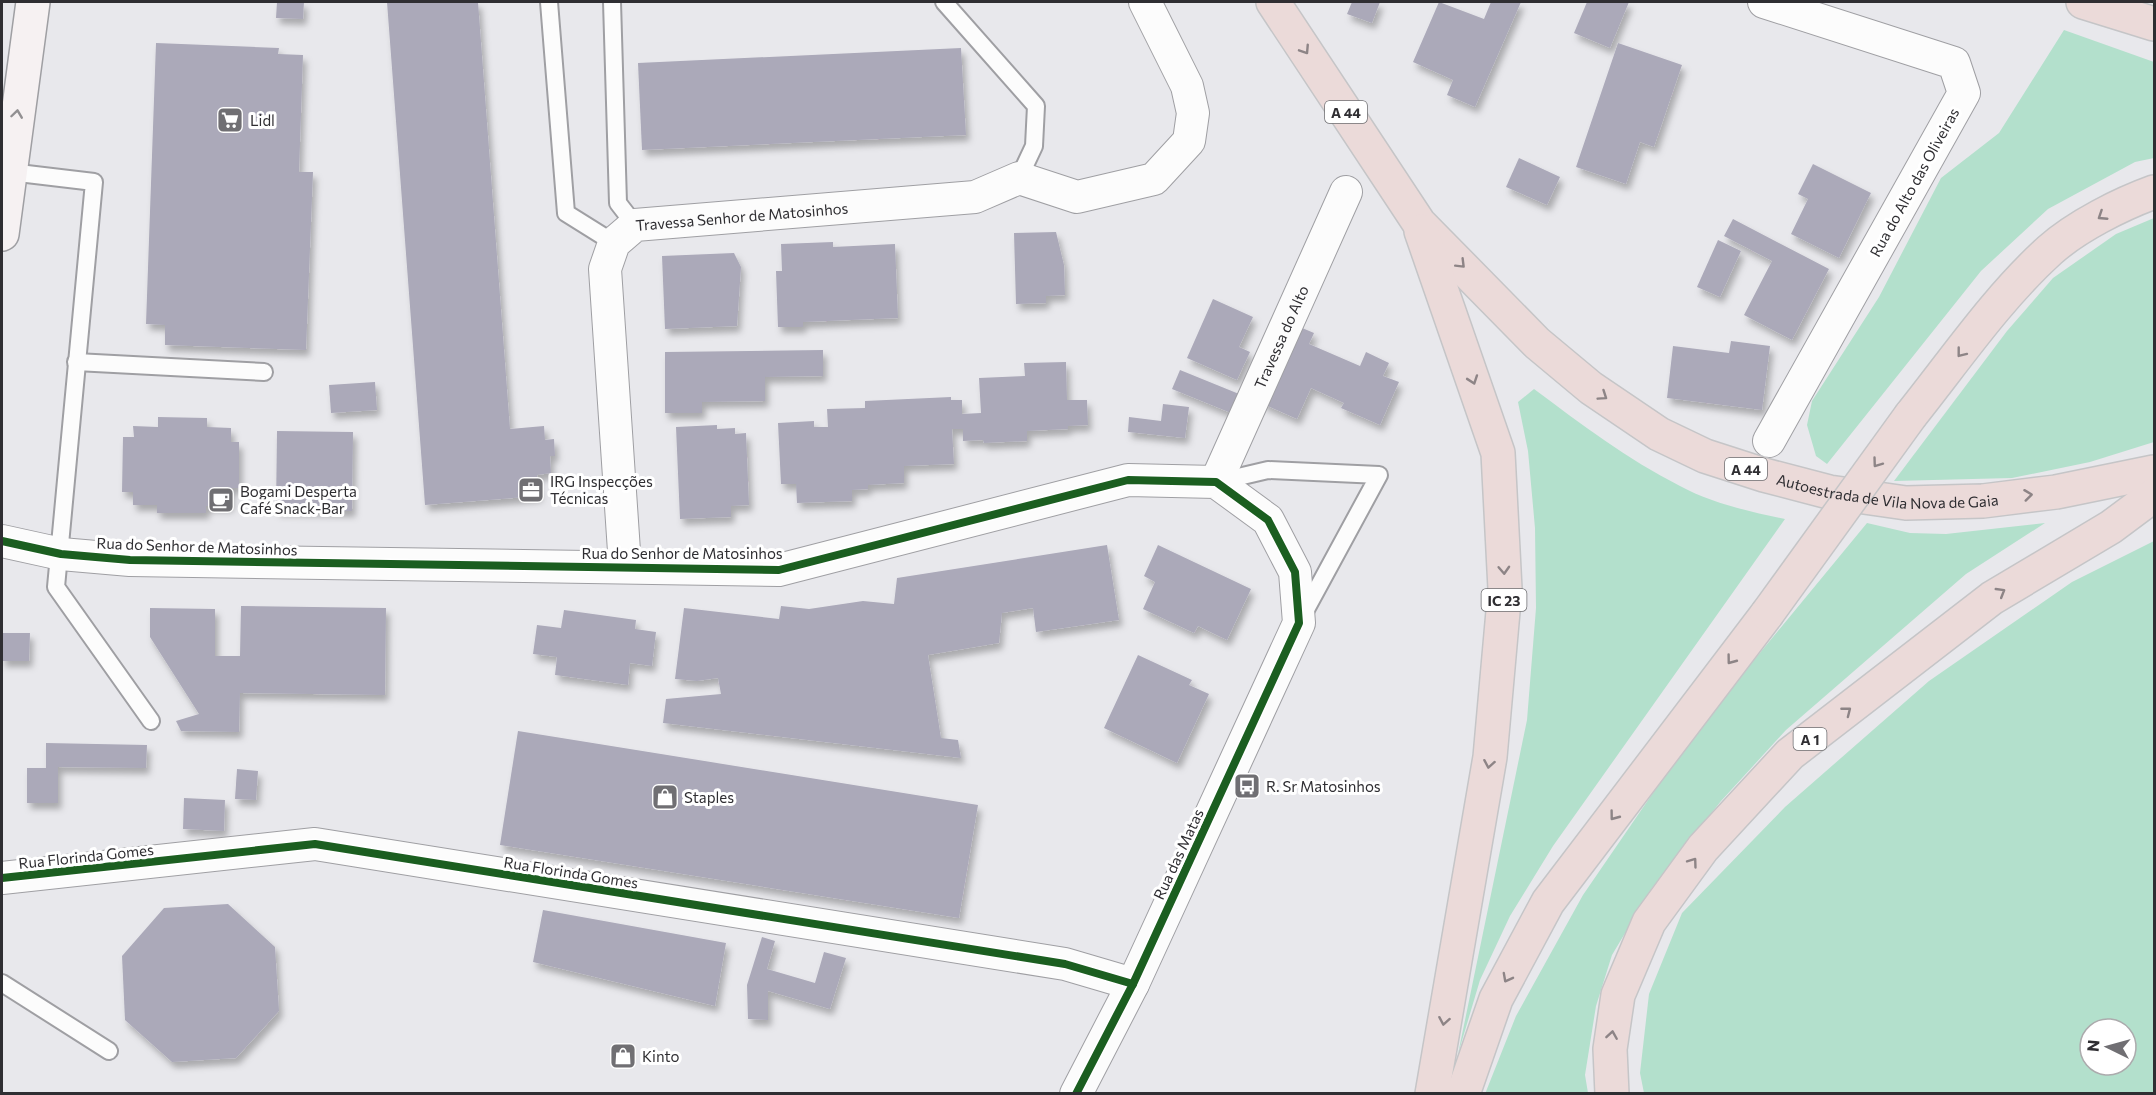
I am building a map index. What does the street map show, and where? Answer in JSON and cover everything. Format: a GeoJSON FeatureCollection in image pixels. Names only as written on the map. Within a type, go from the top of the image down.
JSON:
{"type":"FeatureCollection","features":[{"type":"Feature","properties":{"kind":"highway","name":"A 44"},"geometry":{"type":"LineString","coordinates":[[1273,2],[1419,223]]}},
{"type":"Feature","properties":{"kind":"highway"},"geometry":{"type":"LineString","coordinates":[[2083,2],[2154,24]]}},
{"type":"Feature","properties":{"kind":"highway"},"geometry":{"type":"LineString","coordinates":[[1463,1094],[1496,999],[1548,902],[1767,614],[1911,416],[1997,307],[2051,249],[2119,205],[2154,192]]}},
{"type":"Feature","properties":{"kind":"highway","name":"Autoestrada de Vila Nova de Gaia"},"geometry":{"type":"LineString","coordinates":[[1419,223],[1537,343],[1591,388],[1659,434],[1705,456],[1829,492],[1906,503],[1994,500],[2056,492],[2154,472]]}},
{"type":"Feature","properties":{"kind":"highway","name":"IC 23"},"geometry":{"type":"LineString","coordinates":[[1419,223],[1498,453],[1505,589],[1490,758],[1432,1094]]}},
{"type":"Feature","properties":{"kind":"highway","name":"A 1"},"geometry":{"type":"LineString","coordinates":[[1612,1094],[1610,1049],[1618,995],[1649,922],[1703,848],[1800,747],[1992,598],[2111,527],[2154,495]]}},
{"type":"Feature","properties":{"kind":"main road"},"geometry":{"type":"LineString","coordinates":[[2,234],[6,172],[33,2]]}},
{"type":"Feature","properties":{"kind":"street"},"geometry":{"type":"LineString","coordinates":[[1019,178],[1077,197],[1154,178],[1189,141],[1193,113],[1187,86],[1144,2]]}},
{"type":"Feature","properties":{"kind":"street","name":"Rua do Alto das Oliveiras"},"geometry":{"type":"LineString","coordinates":[[1764,2],[1954,63],[1964,93],[1769,441]]}},
{"type":"Feature","properties":{"kind":"street","name":"Travessa Senhor de Matosinhos"},"geometry":{"type":"LineString","coordinates":[[624,234],[975,197],[1019,178]]}},
{"type":"Feature","properties":{"kind":"street","name":"Travessa do Alto"},"geometry":{"type":"LineString","coordinates":[[1216,482],[1346,192]]}},
{"type":"Feature","properties":{"kind":"street"},"geometry":{"type":"LineString","coordinates":[[624,234],[605,269],[625,566]]}},
{"type":"Feature","properties":{"kind":"street","name":"Rua do Senhor de Matosinhos"},"geometry":{"type":"LineString","coordinates":[[2,541],[61,554],[130,560],[779,570],[1128,480],[1216,482]]}},
{"type":"Feature","properties":{"kind":"street"},"geometry":{"type":"LineString","coordinates":[[1216,482],[1268,520],[1295,572],[1299,623]]}},
{"type":"Feature","properties":{"kind":"street","name":"Rua das Matas"},"geometry":{"type":"LineString","coordinates":[[1076,1094],[1133,984],[1299,623]]}},
{"type":"Feature","properties":{"kind":"street","name":"Rua Florinda Gomes"},"geometry":{"type":"LineString","coordinates":[[2,878],[315,844],[1065,964],[1133,984]]}},
{"type":"Feature","properties":{"kind":"lane"},"geometry":{"type":"LineString","coordinates":[[549,2],[566,213],[624,234]]}},
{"type":"Feature","properties":{"kind":"lane"},"geometry":{"type":"LineString","coordinates":[[612,2],[618,203],[624,234]]}},
{"type":"Feature","properties":{"kind":"lane"},"geometry":{"type":"LineString","coordinates":[[944,2],[1036,106],[1034,146],[1019,178]]}},
{"type":"Feature","properties":{"kind":"lane"},"geometry":{"type":"LineString","coordinates":[[6,172],[94,182],[76,362],[61,554],[56,587],[151,721]]}},
{"type":"Feature","properties":{"kind":"lane"},"geometry":{"type":"LineString","coordinates":[[76,362],[264,372]]}},
{"type":"Feature","properties":{"kind":"lane"},"geometry":{"type":"LineString","coordinates":[[1216,482],[1268,471],[1379,475],[1299,623]]}},
{"type":"Feature","properties":{"kind":"lane"},"geometry":{"type":"LineString","coordinates":[[2,983],[109,1051]]}},
{"type":"Feature","properties":{"kind":"green space"},"geometry":{"type":"Polygon","coordinates":[[[2064,30],[2154,62],[2154,158],[2135,162],[2048,209],[1981,271],[1827,464],[1816,456],[1807,425],[1812,401],[1879,297],[1941,178],[1999,133],[2064,30]]]}},
{"type":"Feature","properties":{"kind":"green space"},"geometry":{"type":"Polygon","coordinates":[[[2154,218],[2154,442],[2090,462],[2012,478],[1894,481],[2007,331],[2053,278],[2116,234],[2154,218]]]}},
{"type":"Feature","properties":{"kind":"green space"},"geometry":{"type":"Polygon","coordinates":[[[1534,389],[1623,453],[1660,476],[1718,502],[1785,519],[1553,846],[1510,916],[1480,980],[1458,1054],[1527,720],[1536,608],[1535,528],[1528,451],[1518,402],[1534,389]]]}},
{"type":"Feature","properties":{"kind":"green space"},"geometry":{"type":"Polygon","coordinates":[[[1867,523],[1910,533],[1946,534],[2045,523],[1966,574],[1786,730],[1721,801],[1652,888],[1612,955],[1596,1006],[1585,1075],[1588,1093],[1485,1094],[1516,1016],[1583,895],[1655,790],[1731,688],[1867,523]]]}},
{"type":"Feature","properties":{"kind":"green space"},"geometry":{"type":"Polygon","coordinates":[[[2154,541],[2154,1093],[1644,1093],[1640,1073],[1649,994],[1682,913],[1785,807],[1929,681],[2072,582],[2154,541]]]}},
{"type":"Feature","properties":{"kind":"building"},"geometry":{"type":"Polygon","coordinates":[[[277,2],[304,2],[303,19],[276,18],[277,2]]]}},
{"type":"Feature","properties":{"kind":"building"},"geometry":{"type":"Polygon","coordinates":[[[387,2],[478,2],[510,429],[544,426],[545,440],[554,439],[555,456],[550,456],[551,473],[537,475],[539,496],[425,505],[387,2]]]}},
{"type":"Feature","properties":{"kind":"building"},"geometry":{"type":"Polygon","coordinates":[[[1352,2],[1380,2],[1372,23],[1347,14],[1352,2]]]}},
{"type":"Feature","properties":{"kind":"building"},"geometry":{"type":"Polygon","coordinates":[[[1439,2],[1484,19],[1491,2],[1521,2],[1475,107],[1447,95],[1453,80],[1413,62],[1439,2]]]}},
{"type":"Feature","properties":{"kind":"building"},"geometry":{"type":"Polygon","coordinates":[[[1587,2],[1629,2],[1610,48],[1574,33],[1587,2]]]}},
{"type":"Feature","properties":{"kind":"building"},"geometry":{"type":"Polygon","coordinates":[[[156,43],[279,48],[278,54],[303,55],[299,172],[313,172],[306,350],[165,345],[165,325],[146,324],[156,43]]]}},
{"type":"Feature","properties":{"kind":"building"},"geometry":{"type":"Polygon","coordinates":[[[1618,43],[1682,65],[1654,147],[1640,142],[1626,184],[1576,167],[1618,43]]]}},
{"type":"Feature","properties":{"kind":"building"},"geometry":{"type":"Polygon","coordinates":[[[961,48],[966,135],[642,150],[638,63],[961,48]]]}},
{"type":"Feature","properties":{"kind":"building"},"geometry":{"type":"Polygon","coordinates":[[[1519,158],[1560,177],[1547,205],[1506,187],[1519,158]]]}},
{"type":"Feature","properties":{"kind":"building"},"geometry":{"type":"Polygon","coordinates":[[[1813,164],[1871,193],[1839,258],[1791,234],[1808,199],[1798,194],[1813,164]]]}},
{"type":"Feature","properties":{"kind":"building"},"geometry":{"type":"Polygon","coordinates":[[[1733,219],[1829,269],[1792,340],[1744,315],[1772,261],[1724,236],[1733,219]]]}},
{"type":"Feature","properties":{"kind":"building"},"geometry":{"type":"Polygon","coordinates":[[[1056,232],[1064,265],[1065,295],[1046,296],[1046,303],[1016,304],[1014,233],[1056,232]]]}},
{"type":"Feature","properties":{"kind":"building"},"geometry":{"type":"Polygon","coordinates":[[[1718,240],[1741,251],[1720,297],[1697,287],[1718,240]]]}},
{"type":"Feature","properties":{"kind":"building"},"geometry":{"type":"Polygon","coordinates":[[[833,242],[833,247],[895,244],[898,318],[803,322],[803,327],[778,327],[776,271],[782,271],[781,244],[833,242]]]}},
{"type":"Feature","properties":{"kind":"building"},"geometry":{"type":"Polygon","coordinates":[[[734,253],[741,267],[737,326],[665,329],[662,256],[734,253]]]}},
{"type":"Feature","properties":{"kind":"building"},"geometry":{"type":"Polygon","coordinates":[[[1213,299],[1253,317],[1239,347],[1250,352],[1237,380],[1187,358],[1213,299]]]}},
{"type":"Feature","properties":{"kind":"building"},"geometry":{"type":"Polygon","coordinates":[[[1295,325],[1314,333],[1309,344],[1360,366],[1366,352],[1389,363],[1383,376],[1399,382],[1380,425],[1341,408],[1344,403],[1311,388],[1297,419],[1261,403],[1295,325]]]}},
{"type":"Feature","properties":{"kind":"building"},"geometry":{"type":"Polygon","coordinates":[[[1731,341],[1770,346],[1762,410],[1667,398],[1673,346],[1729,353],[1731,341]]]}},
{"type":"Feature","properties":{"kind":"building"},"geometry":{"type":"Polygon","coordinates":[[[823,350],[823,376],[765,377],[765,401],[702,402],[702,413],[665,413],[665,352],[823,350]]]}},
{"type":"Feature","properties":{"kind":"building"},"geometry":{"type":"Polygon","coordinates":[[[1066,362],[1067,400],[1087,400],[1088,425],[1068,426],[1068,429],[1027,431],[1027,441],[984,443],[983,440],[963,441],[963,429],[952,429],[954,464],[904,466],[904,483],[868,485],[868,489],[852,490],[852,501],[797,503],[796,484],[781,484],[778,423],[814,421],[814,427],[828,427],[827,409],[865,408],[865,401],[951,397],[951,400],[962,400],[962,414],[981,413],[979,378],[1025,376],[1024,363],[1066,362]]]}},
{"type":"Feature","properties":{"kind":"building"},"geometry":{"type":"Polygon","coordinates":[[[1180,370],[1244,396],[1236,415],[1172,389],[1180,370]]]}},
{"type":"Feature","properties":{"kind":"building"},"geometry":{"type":"Polygon","coordinates":[[[375,382],[377,410],[331,413],[329,385],[375,382]]]}},
{"type":"Feature","properties":{"kind":"building"},"geometry":{"type":"Polygon","coordinates":[[[1163,404],[1189,407],[1185,438],[1128,432],[1129,417],[1161,421],[1163,404]]]}},
{"type":"Feature","properties":{"kind":"building"},"geometry":{"type":"Polygon","coordinates":[[[158,417],[207,418],[207,427],[231,428],[231,442],[239,442],[239,488],[231,488],[230,506],[206,506],[206,513],[157,513],[157,505],[133,505],[133,492],[122,492],[123,437],[134,437],[133,426],[158,427],[158,417]]]}},
{"type":"Feature","properties":{"kind":"building"},"geometry":{"type":"Polygon","coordinates":[[[717,425],[717,429],[735,428],[735,434],[746,433],[749,505],[731,506],[731,517],[680,519],[676,427],[717,425]]]}},
{"type":"Feature","properties":{"kind":"building"},"geometry":{"type":"Polygon","coordinates":[[[277,431],[353,432],[352,511],[276,510],[277,431]]]}},
{"type":"Feature","properties":{"kind":"building"},"geometry":{"type":"Polygon","coordinates":[[[1107,545],[1119,620],[1036,632],[1033,608],[1002,613],[999,643],[928,655],[941,738],[958,740],[961,758],[663,723],[666,699],[721,694],[718,678],[697,681],[675,679],[684,608],[779,619],[781,606],[809,609],[863,601],[894,604],[897,578],[1107,545]]]}},
{"type":"Feature","properties":{"kind":"building"},"geometry":{"type":"Polygon","coordinates":[[[1158,545],[1251,589],[1227,640],[1198,626],[1194,633],[1143,609],[1155,582],[1144,576],[1158,545]]]}},
{"type":"Feature","properties":{"kind":"building"},"geometry":{"type":"Polygon","coordinates":[[[241,606],[386,608],[385,695],[240,693],[239,732],[181,731],[176,721],[199,714],[150,637],[150,608],[215,609],[215,656],[240,656],[241,606]]]}},
{"type":"Feature","properties":{"kind":"building"},"geometry":{"type":"Polygon","coordinates":[[[564,610],[636,620],[635,629],[656,632],[652,666],[630,663],[628,685],[555,675],[557,657],[533,654],[537,625],[561,628],[564,610]]]}},
{"type":"Feature","properties":{"kind":"building"},"geometry":{"type":"Polygon","coordinates":[[[2,633],[30,633],[29,661],[2,661],[2,633]]]}},
{"type":"Feature","properties":{"kind":"building"},"geometry":{"type":"Polygon","coordinates":[[[1138,655],[1192,680],[1189,685],[1209,694],[1177,763],[1104,728],[1138,655]]]}},
{"type":"Feature","properties":{"kind":"building"},"geometry":{"type":"Polygon","coordinates":[[[518,731],[978,805],[959,918],[500,845],[518,731]]]}},
{"type":"Feature","properties":{"kind":"building"},"geometry":{"type":"Polygon","coordinates":[[[46,743],[147,745],[146,768],[58,767],[58,803],[27,803],[27,768],[46,768],[46,743]]]}},
{"type":"Feature","properties":{"kind":"building"},"geometry":{"type":"Polygon","coordinates":[[[237,769],[258,771],[256,800],[235,799],[237,769]]]}},
{"type":"Feature","properties":{"kind":"building"},"geometry":{"type":"Polygon","coordinates":[[[184,798],[225,800],[224,831],[183,829],[184,798]]]}},
{"type":"Feature","properties":{"kind":"building"},"geometry":{"type":"Polygon","coordinates":[[[228,904],[275,947],[279,1011],[236,1058],[172,1062],[125,1020],[122,956],[164,908],[228,904]]]}},
{"type":"Feature","properties":{"kind":"building"},"geometry":{"type":"Polygon","coordinates":[[[543,910],[726,943],[715,1006],[533,962],[543,910]]]}},
{"type":"Feature","properties":{"kind":"building"},"geometry":{"type":"Polygon","coordinates":[[[762,937],[775,941],[767,969],[815,983],[824,952],[846,958],[830,1009],[768,991],[768,1020],[748,1019],[747,985],[762,937]]]}},
{"type":"Feature","properties":{"kind":"cycle path"},"geometry":{"type":"LineString","coordinates":[[2,541],[61,554],[130,560],[779,570],[1128,480],[1216,482],[1268,520],[1295,572],[1299,623],[1133,984],[1076,1094]]}},
{"type":"Feature","properties":{"kind":"cycle path"},"geometry":{"type":"LineString","coordinates":[[2,878],[315,844],[1065,964],[1133,984]]}},
{"type":"Feature","properties":{"kind":"place","name":"Lidl"},"geometry":{"type":"Point","coordinates":[230,120]}},
{"type":"Feature","properties":{"kind":"place","name":"IRG Inspecções Técnicas"},"geometry":{"type":"Point","coordinates":[531,490]}},
{"type":"Feature","properties":{"kind":"place","name":"Bogami Desperta Café Snack-Bar"},"geometry":{"type":"Point","coordinates":[221,500]}},
{"type":"Feature","properties":{"kind":"place","name":"R. Sr Matosinhos"},"geometry":{"type":"Point","coordinates":[1247,786]}},
{"type":"Feature","properties":{"kind":"place","name":"Staples"},"geometry":{"type":"Point","coordinates":[665,797]}},
{"type":"Feature","properties":{"kind":"place","name":"Kinto"},"geometry":{"type":"Point","coordinates":[623,1056]}}]}
